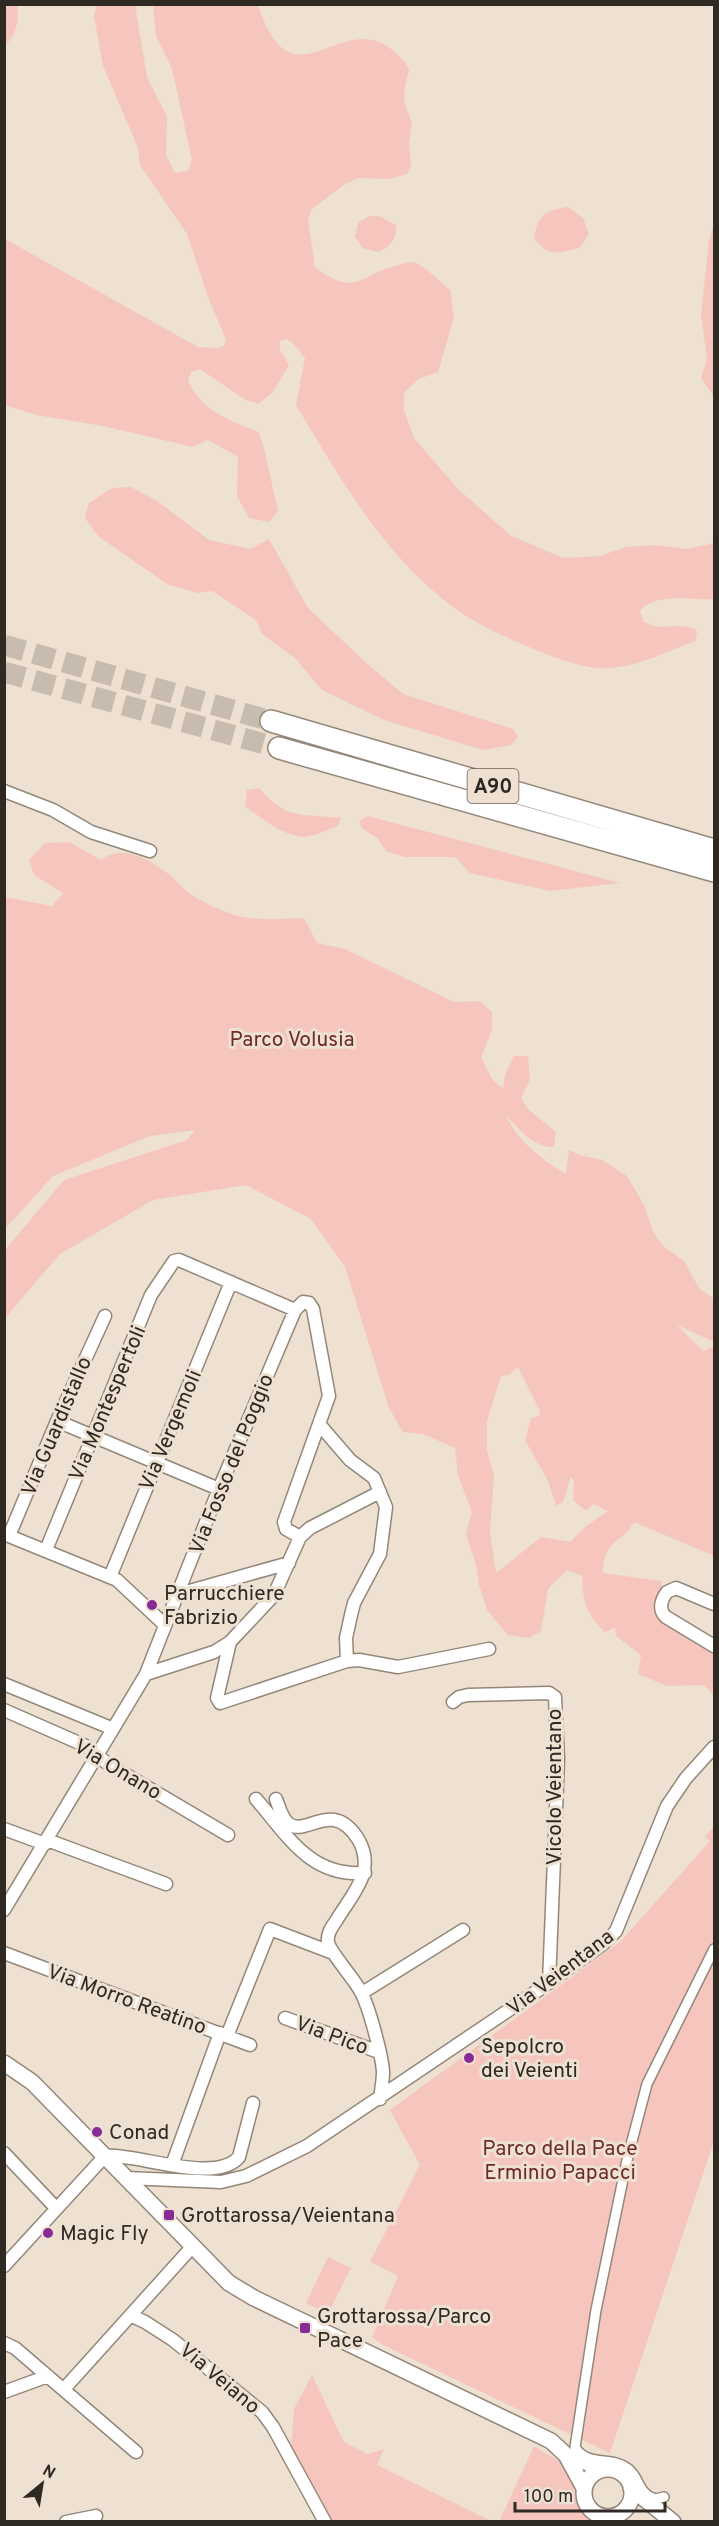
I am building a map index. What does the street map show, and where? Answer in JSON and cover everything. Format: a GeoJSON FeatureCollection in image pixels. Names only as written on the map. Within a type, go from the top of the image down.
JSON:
{"type":"FeatureCollection","features":[{"type":"Feature","properties":{"kind":"highway","name":"A90"},"geometry":{"type":"LineString","coordinates":[[271,721],[714,850]]}},
{"type":"Feature","properties":{"kind":"highway","name":"A90"},"geometry":{"type":"LineString","coordinates":[[279,748],[714,871]]}},
{"type":"Feature","properties":{"kind":"street"},"geometry":{"type":"LineString","coordinates":[[4,791],[53,810],[91,832],[150,851]]}},
{"type":"Feature","properties":{"kind":"street","name":"Via Montespertoli"},"geometry":{"type":"LineString","coordinates":[[46,1550],[151,1295],[176,1260],[231,1282]]}},
{"type":"Feature","properties":{"kind":"street"},"geometry":{"type":"LineString","coordinates":[[231,1282],[295,1310],[299,1303],[308,1302],[313,1309],[329,1396],[284,1522],[286,1529],[300,1537]]}},
{"type":"Feature","properties":{"kind":"street","name":"Via Vergemoli"},"geometry":{"type":"LineString","coordinates":[[110,1577],[231,1282]]}},
{"type":"Feature","properties":{"kind":"street","name":"Via Fosso del Poggio"},"geometry":{"type":"LineString","coordinates":[[4,1910],[111,1728],[146,1674],[219,1489],[295,1310]]}},
{"type":"Feature","properties":{"kind":"street","name":"Via Guardistallo"},"geometry":{"type":"LineString","coordinates":[[46,1550],[9,1536],[57,1421],[105,1316]]}},
{"type":"Feature","properties":{"kind":"street"},"geometry":{"type":"LineString","coordinates":[[57,1421],[219,1489]]}},
{"type":"Feature","properties":{"kind":"street"},"geometry":{"type":"LineString","coordinates":[[319,1424],[353,1463],[374,1478],[386,1509],[380,1552],[352,1609],[346,1638],[347,1661]]}},
{"type":"Feature","properties":{"kind":"street"},"geometry":{"type":"LineString","coordinates":[[146,1674],[214,1652],[230,1642],[274,1595],[300,1537],[310,1528],[380,1492]]}},
{"type":"Feature","properties":{"kind":"street"},"geometry":{"type":"LineString","coordinates":[[46,1550],[117,1581],[165,1625]]}},
{"type":"Feature","properties":{"kind":"street"},"geometry":{"type":"LineString","coordinates":[[179,1594],[289,1563]]}},
{"type":"Feature","properties":{"kind":"street"},"geometry":{"type":"LineString","coordinates":[[714,1604],[676,1588],[666,1593],[661,1609],[666,1617],[714,1646]]}},
{"type":"Feature","properties":{"kind":"street"},"geometry":{"type":"LineString","coordinates":[[230,1642],[217,1699],[220,1703],[347,1661],[359,1660],[398,1667],[489,1649]]}},
{"type":"Feature","properties":{"kind":"street"},"geometry":{"type":"LineString","coordinates":[[4,1684],[111,1728]]}},
{"type":"Feature","properties":{"kind":"street","name":"Vicolo Veientano"},"geometry":{"type":"LineString","coordinates":[[453,1702],[459,1697],[468,1695],[549,1693],[555,1697],[558,1759],[549,1983]]}},
{"type":"Feature","properties":{"kind":"street","name":"Via Onano"},"geometry":{"type":"LineString","coordinates":[[4,1710],[86,1746],[228,1835]]}},
{"type":"Feature","properties":{"kind":"street","name":"Via Veientana"},"geometry":{"type":"LineString","coordinates":[[126,2178],[221,2182],[246,2176],[307,2146],[380,2099],[603,1944],[616,1931],[667,1806],[686,1778],[714,1747]]}},
{"type":"Feature","properties":{"kind":"street"},"geometry":{"type":"LineString","coordinates":[[255,1798],[314,1863],[341,1872],[365,1873]]}},
{"type":"Feature","properties":{"kind":"street"},"geometry":{"type":"LineString","coordinates":[[276,1799],[286,1821],[291,1825],[300,1826],[334,1820],[346,1825],[363,1851],[366,1862],[365,1873],[329,1933],[328,1944],[362,1993],[379,2052],[383,2075],[380,2099]]}},
{"type":"Feature","properties":{"kind":"street"},"geometry":{"type":"LineString","coordinates":[[4,1829],[166,1884]]}},
{"type":"Feature","properties":{"kind":"street"},"geometry":{"type":"LineString","coordinates":[[172,2165],[224,2035],[270,1929],[333,1953]]}},
{"type":"Feature","properties":{"kind":"street"},"geometry":{"type":"LineString","coordinates":[[362,1993],[463,1930]]}},
{"type":"Feature","properties":{"kind":"street"},"geometry":{"type":"LineString","coordinates":[[664,2497],[655,2499],[644,2493],[632,2472],[619,2462],[591,2459],[575,2447],[591,2333],[627,2160],[646,2084],[714,1949]]}},
{"type":"Feature","properties":{"kind":"street","name":"Via Morro Reatino"},"geometry":{"type":"LineString","coordinates":[[4,1953],[250,2045]]}},
{"type":"Feature","properties":{"kind":"street","name":"Via Pico"},"geometry":{"type":"LineString","coordinates":[[285,2018],[379,2052]]}},
{"type":"Feature","properties":{"kind":"street"},"geometry":{"type":"LineString","coordinates":[[4,2063],[32,2082],[222,2277],[243,2292],[550,2441],[566,2455],[584,2488],[585,2500],[594,2516],[667,2517]]}},
{"type":"Feature","properties":{"kind":"street"},"geometry":{"type":"LineString","coordinates":[[7,2258],[105,2156],[116,2155],[172,2165],[210,2168],[234,2162],[239,2157],[253,2103]]}},
{"type":"Feature","properties":{"kind":"street"},"geometry":{"type":"LineString","coordinates":[[4,2153],[57,2208]]}},
{"type":"Feature","properties":{"kind":"street"},"geometry":{"type":"LineString","coordinates":[[64,2389],[192,2247]]}},
{"type":"Feature","properties":{"kind":"street","name":"Via Veiano"},"geometry":{"type":"LineString","coordinates":[[132,2316],[166,2335],[262,2412],[273,2427],[325,2522]]}},
{"type":"Feature","properties":{"kind":"street"},"geometry":{"type":"LineString","coordinates":[[4,2343],[14,2347],[136,2452]]}},
{"type":"Feature","properties":{"kind":"street"},"geometry":{"type":"LineString","coordinates":[[4,2392],[48,2376]]}},
{"type":"Feature","properties":{"kind":"street"},"geometry":{"type":"LineString","coordinates":[[566,2455],[624,2475],[631,2488],[667,2517]]}},
{"type":"Feature","properties":{"kind":"street"},"geometry":{"type":"LineString","coordinates":[[584,2488],[591,2476],[604,2469]]}},
{"type":"Feature","properties":{"kind":"street"},"geometry":{"type":"LineString","coordinates":[[617,2516],[630,2500],[631,2488]]}},
{"type":"Feature","properties":{"kind":"street"},"geometry":{"type":"LineString","coordinates":[[66,2522],[96,2516]]}},
{"type":"Feature","properties":{"kind":"green space"},"geometry":{"type":"Polygon","coordinates":[[[5,4],[17,5],[18,16],[14,32],[5,45],[5,4]]]}},
{"type":"Feature","properties":{"kind":"green space"},"geometry":{"type":"Polygon","coordinates":[[[97,5],[135,5],[147,77],[167,117],[166,155],[175,173],[188,171],[192,160],[172,69],[156,36],[153,5],[258,5],[271,35],[286,51],[302,55],[353,40],[372,40],[391,49],[402,58],[409,70],[404,102],[412,123],[409,143],[411,166],[407,174],[390,179],[359,178],[345,184],[312,209],[308,220],[315,267],[329,276],[349,283],[385,269],[412,262],[427,270],[450,290],[454,317],[438,372],[419,379],[404,393],[404,410],[414,438],[457,488],[510,535],[563,558],[600,556],[626,547],[655,545],[687,549],[714,543],[714,599],[664,599],[646,605],[640,611],[643,621],[656,626],[681,626],[695,629],[697,634],[695,641],[624,666],[590,667],[554,657],[500,634],[471,619],[443,599],[417,576],[372,523],[351,494],[296,405],[305,358],[294,344],[286,339],[280,341],[280,350],[289,365],[273,392],[258,404],[244,399],[200,369],[191,372],[188,381],[201,401],[209,408],[227,419],[258,432],[263,444],[278,511],[269,522],[249,518],[237,496],[238,457],[208,440],[193,447],[103,426],[36,415],[5,405],[5,239],[198,347],[224,346],[226,340],[208,297],[187,234],[140,165],[138,148],[103,66],[94,16],[97,5]]]}},
{"type":"Feature","properties":{"kind":"green space"},"geometry":{"type":"Polygon","coordinates":[[[568,207],[583,218],[589,234],[580,248],[560,252],[544,249],[534,238],[538,223],[549,212],[568,207]]]}},
{"type":"Feature","properties":{"kind":"green space"},"geometry":{"type":"Polygon","coordinates":[[[369,216],[379,216],[396,225],[393,241],[379,252],[363,248],[355,237],[358,223],[369,216]]]}},
{"type":"Feature","properties":{"kind":"green space"},"geometry":{"type":"Polygon","coordinates":[[[714,224],[714,397],[701,378],[707,359],[701,315],[709,241],[714,224]]]}},
{"type":"Feature","properties":{"kind":"green space"},"geometry":{"type":"Polygon","coordinates":[[[131,487],[157,501],[209,540],[250,549],[269,539],[308,608],[403,694],[513,729],[518,737],[511,745],[483,750],[384,720],[322,690],[295,658],[262,634],[256,620],[212,591],[197,593],[167,584],[98,536],[85,518],[89,503],[112,488],[131,487]]]}},
{"type":"Feature","properties":{"kind":"green space"},"geometry":{"type":"Polygon","coordinates":[[[259,788],[269,799],[287,811],[296,814],[341,818],[338,826],[302,837],[284,832],[245,806],[247,790],[259,788]]]}},
{"type":"Feature","properties":{"kind":"green space"},"geometry":{"type":"Polygon","coordinates":[[[368,816],[620,883],[550,891],[470,873],[455,857],[404,857],[386,851],[378,839],[362,828],[359,821],[368,816]]]}},
{"type":"Feature","properties":{"kind":"green space","name":"Parco Volusia"},"geometry":{"type":"Polygon","coordinates":[[[69,842],[101,860],[119,853],[137,856],[163,870],[192,895],[218,909],[251,918],[304,918],[317,943],[345,949],[454,1002],[480,1001],[492,1012],[492,1030],[481,1057],[492,1079],[503,1089],[505,1074],[514,1056],[528,1056],[530,1079],[521,1098],[528,1109],[556,1132],[554,1147],[540,1144],[527,1137],[506,1115],[523,1141],[548,1163],[566,1174],[569,1150],[579,1155],[602,1160],[627,1176],[645,1207],[653,1232],[664,1247],[684,1261],[699,1288],[714,1299],[714,1342],[677,1325],[703,1351],[714,1346],[714,1556],[634,1522],[610,1547],[604,1561],[603,1573],[661,1581],[664,1611],[714,1648],[714,1696],[704,1685],[667,1686],[638,1674],[641,1655],[616,1636],[615,1628],[605,1632],[587,1607],[582,1576],[567,1570],[548,1589],[541,1631],[529,1638],[508,1635],[487,1610],[479,1585],[476,1565],[466,1534],[472,1512],[458,1476],[455,1448],[423,1434],[403,1432],[389,1408],[345,1267],[311,1219],[246,1185],[153,1200],[60,1254],[5,1318],[5,1250],[64,1180],[187,1140],[195,1130],[150,1136],[53,1176],[5,1229],[5,897],[52,906],[63,893],[34,875],[29,860],[45,843],[69,842]],[[518,1367],[509,1375],[501,1376],[487,1421],[487,1451],[494,1475],[490,1532],[496,1573],[541,1537],[570,1542],[585,1527],[608,1511],[593,1504],[586,1511],[573,1500],[574,1481],[571,1476],[563,1502],[556,1506],[548,1481],[525,1440],[531,1418],[539,1416],[540,1411],[518,1367]]]}},
{"type":"Feature","properties":{"kind":"green space","name":"Parco della Pace Erminio Papacci"},"geometry":{"type":"Polygon","coordinates":[[[714,1826],[714,2141],[610,2453],[383,2345],[372,2337],[398,2276],[370,2262],[420,2165],[390,2110],[620,1942],[710,1841],[705,1837],[714,1826]]]}},
{"type":"Feature","properties":{"kind":"green space"},"geometry":{"type":"Polygon","coordinates":[[[328,2257],[351,2268],[328,2314],[306,2303],[328,2257]]]}},
{"type":"Feature","properties":{"kind":"green space"},"geometry":{"type":"Polygon","coordinates":[[[312,2375],[344,2442],[368,2454],[384,2449],[377,2465],[491,2521],[329,2521],[291,2450],[294,2409],[312,2375]]]}},
{"type":"Feature","properties":{"kind":"green space"},"geometry":{"type":"Polygon","coordinates":[[[534,2446],[564,2464],[574,2477],[574,2492],[585,2516],[595,2521],[499,2522],[534,2446]]]}},
{"type":"Feature","properties":{"kind":"tunnel"},"geometry":{"type":"LineString","coordinates":[[4,645],[271,721]]}},
{"type":"Feature","properties":{"kind":"tunnel"},"geometry":{"type":"LineString","coordinates":[[4,672],[279,748]]}},
{"type":"Feature","properties":{"kind":"place","name":"Parrucchiere Fabrizio"},"geometry":{"type":"Point","coordinates":[152,1605]}},
{"type":"Feature","properties":{"kind":"place","name":"Sepolcro dei Veienti"},"geometry":{"type":"Point","coordinates":[469,2058]}},
{"type":"Feature","properties":{"kind":"place","name":"Conad"},"geometry":{"type":"Point","coordinates":[97,2132]}},
{"type":"Feature","properties":{"kind":"place","name":"Grottarossa/Veientana"},"geometry":{"type":"Point","coordinates":[169,2215]}},
{"type":"Feature","properties":{"kind":"place","name":"Magic Fly"},"geometry":{"type":"Point","coordinates":[48,2233]}},
{"type":"Feature","properties":{"kind":"place","name":"Grottarossa/Parco Pace"},"geometry":{"type":"Point","coordinates":[305,2328]}}]}
